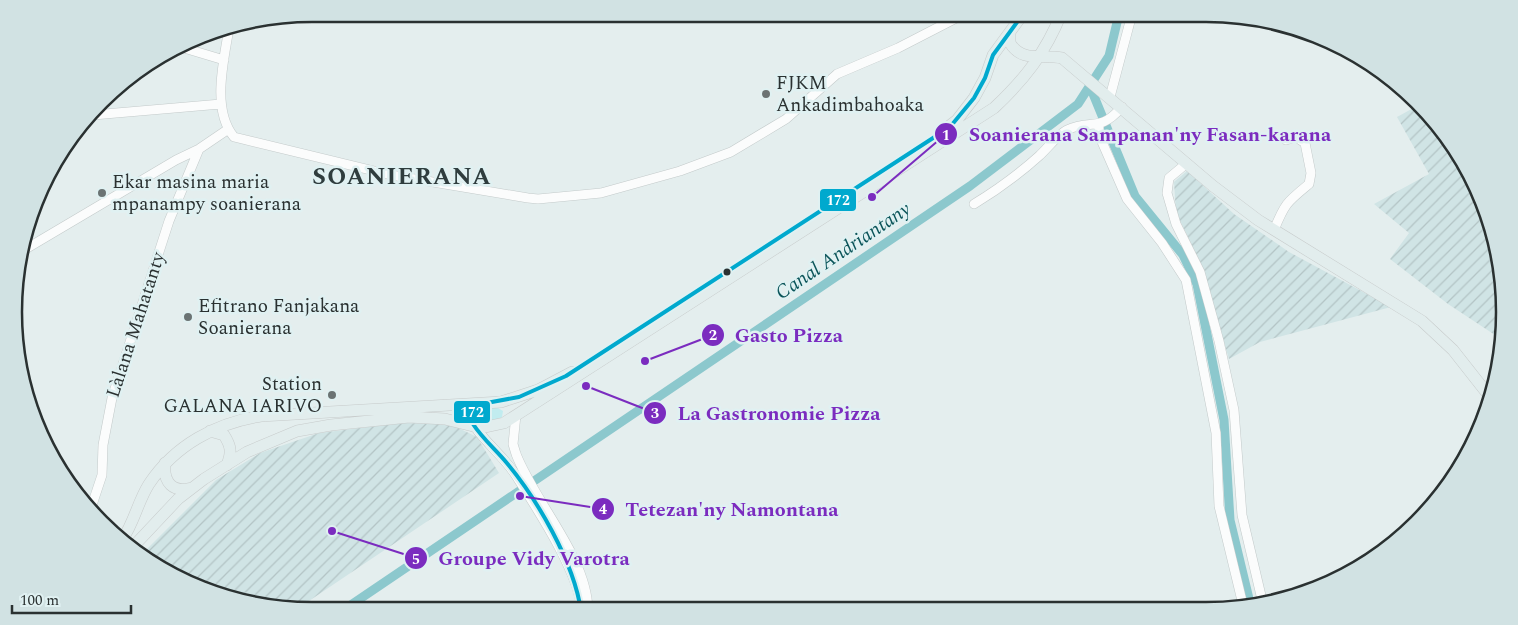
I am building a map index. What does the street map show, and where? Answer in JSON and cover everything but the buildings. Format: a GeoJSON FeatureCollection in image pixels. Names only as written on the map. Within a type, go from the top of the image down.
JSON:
{"type":"FeatureCollection","features":[{"type":"Feature","properties":{"kind":"main road"},"geometry":{"type":"LineString","coordinates":[[125,534],[148,485],[166,463],[179,450],[224,424],[261,416],[501,402],[538,390],[566,376],[950,127],[974,98],[985,78],[993,55],[1017,22]]}},
{"type":"Feature","properties":{"kind":"main road"},"geometry":{"type":"LineString","coordinates":[[136,543],[178,499],[192,488],[247,452],[297,431],[331,425],[428,418],[445,418],[475,427],[493,427],[516,415],[978,119],[1017,86],[1040,58],[1057,22]]}},
{"type":"Feature","properties":{"kind":"main road"},"geometry":{"type":"LineString","coordinates":[[1010,32],[1009,40],[1016,51],[1025,56],[1062,58]]}},
{"type":"Feature","properties":{"kind":"main road"},"geometry":{"type":"LineString","coordinates":[[1052,35],[1062,58],[1234,203],[1274,230],[1422,321],[1453,350],[1485,391]]}},
{"type":"Feature","properties":{"kind":"main road"},"geometry":{"type":"LineString","coordinates":[[501,402],[509,406],[516,415]]}},
{"type":"Feature","properties":{"kind":"main road"},"geometry":{"type":"LineString","coordinates":[[475,427],[471,414],[481,404]]}},
{"type":"Feature","properties":{"kind":"main road"},"geometry":{"type":"LineString","coordinates":[[210,431],[224,435],[230,443],[231,450],[227,465]]}},
{"type":"Feature","properties":{"kind":"main road"},"geometry":{"type":"LineString","coordinates":[[166,463],[165,479],[171,487],[184,490],[192,488]]}},
{"type":"Feature","properties":{"kind":"street"},"geometry":{"type":"LineString","coordinates":[[228,35],[221,104],[228,130],[234,137],[242,141],[434,182],[538,199],[601,193],[680,171],[731,152],[786,118],[837,74],[898,48],[948,22]]}},
{"type":"Feature","properties":{"kind":"street"},"geometry":{"type":"LineString","coordinates":[[1110,97],[1130,22]]}},
{"type":"Feature","properties":{"kind":"street"},"geometry":{"type":"LineString","coordinates":[[190,50],[224,60]]}},
{"type":"Feature","properties":{"kind":"street"},"geometry":{"type":"LineString","coordinates":[[100,114],[221,104]]}},
{"type":"Feature","properties":{"kind":"street"},"geometry":{"type":"LineString","coordinates":[[974,204],[1025,168],[1066,131],[1080,126],[1099,125],[1112,118],[1122,107]]}},
{"type":"Feature","properties":{"kind":"street"},"geometry":{"type":"LineString","coordinates":[[1099,125],[1099,135],[1128,199],[1162,243],[1186,280],[1216,433],[1219,506],[1242,600]]}},
{"type":"Feature","properties":{"kind":"street"},"geometry":{"type":"LineString","coordinates":[[30,246],[176,160],[199,149],[228,130]]}},
{"type":"Feature","properties":{"kind":"street"},"geometry":{"type":"LineString","coordinates":[[1274,230],[1284,206],[1292,196],[1309,184],[1311,173],[1305,143],[1296,137],[1286,140]]}},
{"type":"Feature","properties":{"kind":"street","name":"Làlana Mahatanty"},"geometry":{"type":"LineString","coordinates":[[93,503],[102,475],[103,446],[112,398],[169,221],[199,149]]}},
{"type":"Feature","properties":{"kind":"street"},"geometry":{"type":"LineString","coordinates":[[1187,163],[1169,178],[1166,194],[1176,224],[1200,272],[1219,341],[1234,410],[1242,515],[1261,597]]}},
{"type":"Feature","properties":{"kind":"street"},"geometry":{"type":"LineString","coordinates":[[516,415],[513,444],[522,478]]}},
{"type":"Feature","properties":{"kind":"street"},"geometry":{"type":"LineString","coordinates":[[475,427],[522,478],[580,575],[586,590],[587,602]]}},
{"type":"Feature","properties":{"kind":"street"},"geometry":{"type":"LineString","coordinates":[[535,499],[577,587],[580,602]]}},
{"type":"Feature","properties":{"kind":"shaded area"},"geometry":{"type":"Polygon","coordinates":[[[1412,109],[1447,151],[1466,184],[1486,237],[1490,256],[1495,294],[1495,335],[1448,304],[1390,259],[1409,233],[1374,204],[1429,174],[1397,117],[1412,109]]]}},
{"type":"Feature","properties":{"kind":"shaded area"},"geometry":{"type":"Polygon","coordinates":[[[1187,171],[1234,214],[1289,252],[1391,307],[1260,342],[1229,359],[1200,262],[1176,212],[1174,182],[1187,171]]]}},
{"type":"Feature","properties":{"kind":"shaded area"},"geometry":{"type":"Polygon","coordinates":[[[490,407],[503,411],[502,417],[490,422],[477,421],[475,417],[482,410],[490,407]]]}},
{"type":"Feature","properties":{"kind":"shaded area"},"geometry":{"type":"Polygon","coordinates":[[[401,423],[450,424],[477,437],[499,473],[307,602],[275,600],[237,593],[184,573],[146,550],[216,480],[260,453],[319,433],[401,423]]]}},
{"type":"Feature","properties":{"kind":"waterway","name":"Canal Andriantany"},"geometry":{"type":"LineString","coordinates":[[355,602],[970,186],[1078,104],[1109,56],[1117,22]]}},
{"type":"Feature","properties":{"kind":"waterway"},"geometry":{"type":"LineString","coordinates":[[1089,84],[1135,196],[1183,255],[1197,284],[1224,420],[1230,520],[1249,599]]}},
{"type":"Feature","properties":{"kind":"transit line","name":"172"},"geometry":{"type":"LineString","coordinates":[[579,602],[571,572],[542,512],[518,477],[473,424],[470,418],[472,411],[481,404],[519,397],[566,376],[950,127],[974,98],[985,78],[993,55],[1017,22]]}},
{"type":"Feature","properties":{"kind":"place","name":"FJKM Ankadimbahoaka"},"geometry":{"type":"Point","coordinates":[766,94]}},
{"type":"Feature","properties":{"kind":"place","name":"Ekar masina maria mpanampy soanierana"},"geometry":{"type":"Point","coordinates":[102,193]}},
{"type":"Feature","properties":{"kind":"place","name":"Soanierana Sampanan'ny Fasan-karana"},"geometry":{"type":"Point","coordinates":[872,197]}},
{"type":"Feature","properties":{"kind":"place","name":"Efitrano Fanjakana Soanierana"},"geometry":{"type":"Point","coordinates":[188,317]}},
{"type":"Feature","properties":{"kind":"place","name":"Gasto Pizza"},"geometry":{"type":"Point","coordinates":[645,361]}},
{"type":"Feature","properties":{"kind":"place","name":"La Gastronomie Pizza"},"geometry":{"type":"Point","coordinates":[586,386]}},
{"type":"Feature","properties":{"kind":"place","name":"Station GALANA IARIVO"},"geometry":{"type":"Point","coordinates":[332,395]}},
{"type":"Feature","properties":{"kind":"place","name":"Tetezan'ny Namontana"},"geometry":{"type":"Point","coordinates":[520,496]}},
{"type":"Feature","properties":{"kind":"place","name":"Groupe Vidy Varotra"},"geometry":{"type":"Point","coordinates":[332,531]}},
{"type":"Feature","properties":{"kind":"district","name":"SOANIERANA"},"geometry":{"type":"Point","coordinates":[402,177]}}]}
